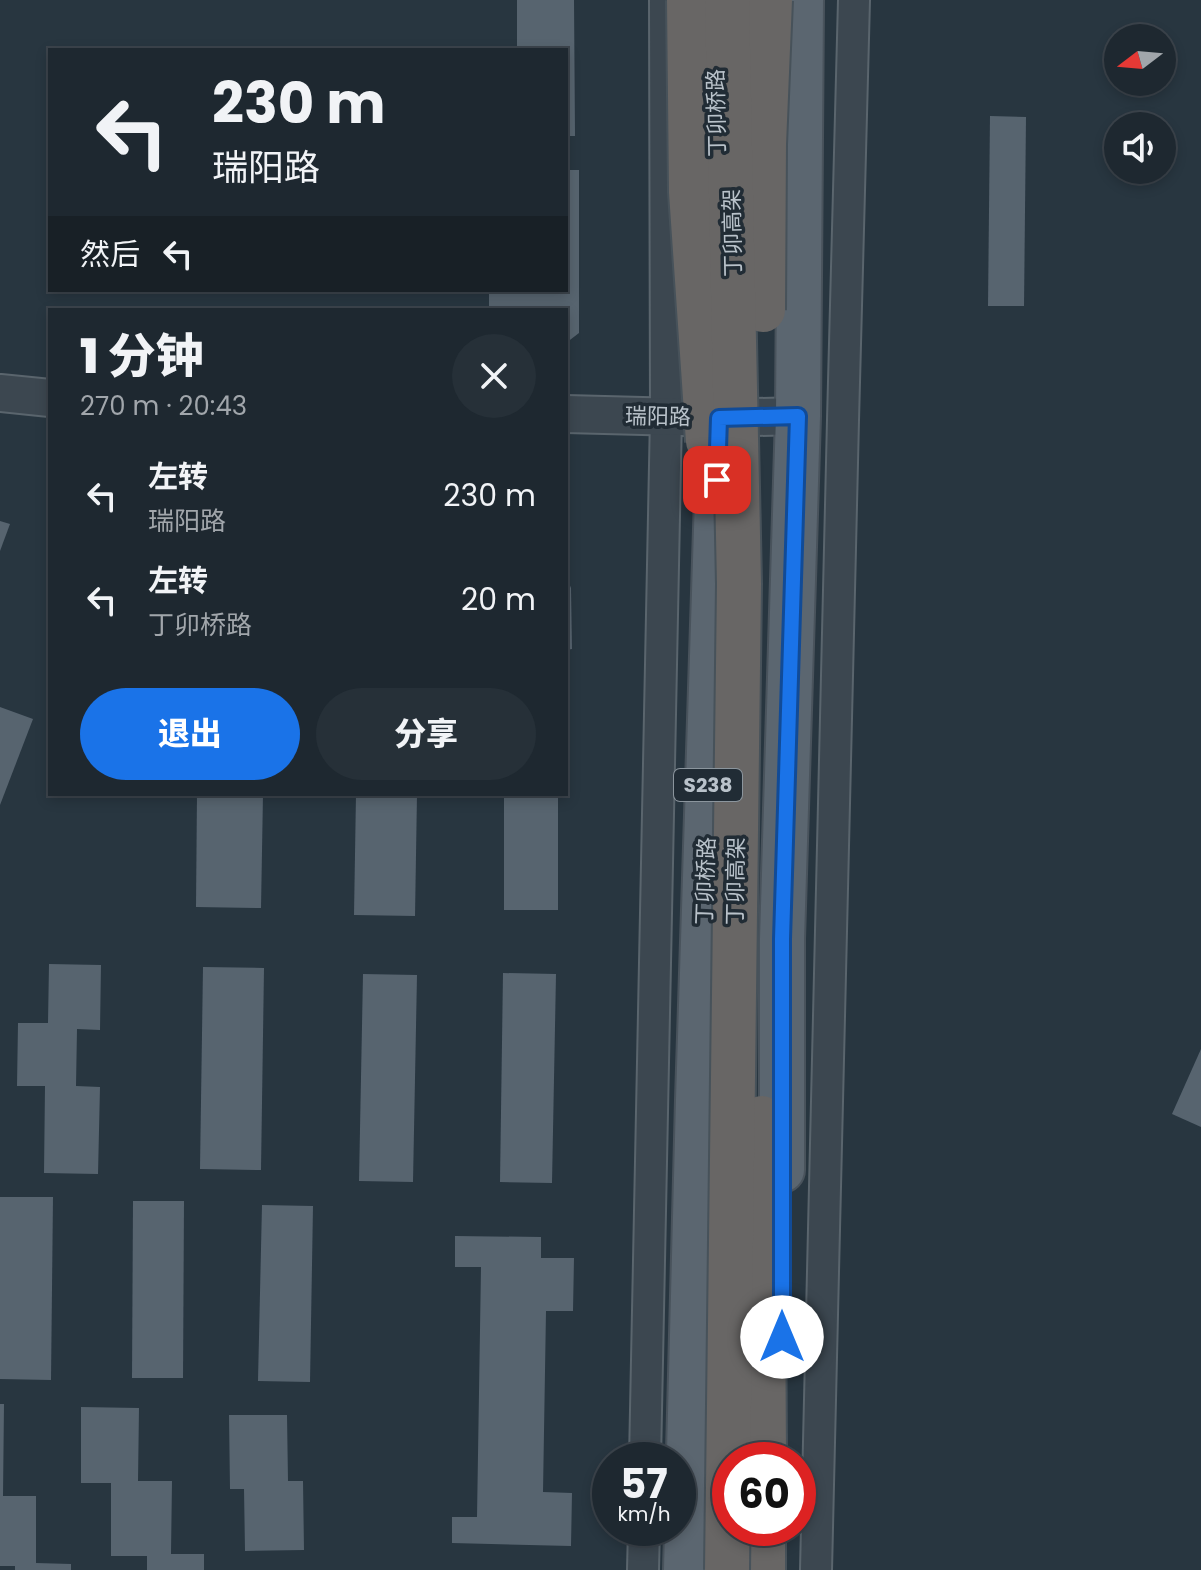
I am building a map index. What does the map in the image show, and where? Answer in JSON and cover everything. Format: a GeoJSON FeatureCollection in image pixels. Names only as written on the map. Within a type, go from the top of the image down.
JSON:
{"type":"FeatureCollection","features":[{"type":"Feature","properties":{"kind":"highway"},"geometry":{"type":"LineString","coordinates":[[689,0],[691,192],[710,466],[739,584]]}},
{"type":"Feature","properties":{"kind":"highway","name":"丁卯高架"},"geometry":{"type":"LineString","coordinates":[[727,0],[739,584],[727,1570]]}},
{"type":"Feature","properties":{"kind":"highway","name":"丁卯高架"},"geometry":{"type":"LineString","coordinates":[[764,1442],[759,860],[764,144],[770,0]]}},
{"type":"Feature","properties":{"kind":"highway"},"geometry":{"type":"LineString","coordinates":[[764,144],[790,0]]}},
{"type":"Feature","properties":{"kind":"highway"},"geometry":{"type":"LineString","coordinates":[[763,1546],[763,1570]]}},
{"type":"Feature","properties":{"kind":"main road","name":"丁卯桥路"},"geometry":{"type":"LineString","coordinates":[[686,1570],[719,418],[715,0]]}},
{"type":"Feature","properties":{"kind":"main road"},"geometry":{"type":"LineString","coordinates":[[782,1442],[782,939],[798,416],[801,0]]}},
{"type":"Feature","properties":{"kind":"main road"},"geometry":{"type":"LineString","coordinates":[[782,1546],[782,1570]]}},
{"type":"Feature","properties":{"kind":"street"},"geometry":{"type":"LineString","coordinates":[[645,1442],[666,416],[665,0]]}},
{"type":"Feature","properties":{"kind":"street"},"geometry":{"type":"LineString","coordinates":[[816,1570],[854,0]]}},
{"type":"Feature","properties":{"kind":"street"},"geometry":{"type":"LineString","coordinates":[[0,393],[48,398]]}},
{"type":"Feature","properties":{"kind":"street","name":"瑞阳路"},"geometry":{"type":"LineString","coordinates":[[568,414],[719,418],[798,416]]}},
{"type":"Feature","properties":{"kind":"street"},"geometry":{"type":"LineString","coordinates":[[643,1570],[644,1546]]}},
{"type":"Feature","properties":{"kind":"building"},"geometry":{"type":"Polygon","coordinates":[[[517,0],[574,0],[575,136],[568,136],[568,48],[517,48],[517,0]]]}},
{"type":"Feature","properties":{"kind":"building"},"geometry":{"type":"Polygon","coordinates":[[[990,116],[1026,117],[1024,306],[988,306],[990,116]]]}},
{"type":"Feature","properties":{"kind":"building"},"geometry":{"type":"Polygon","coordinates":[[[568,170],[579,170],[579,333],[568,341],[568,308],[489,308],[489,294],[568,292],[568,170]]]}},
{"type":"Feature","properties":{"kind":"building"},"geometry":{"type":"Polygon","coordinates":[[[0,521],[10,524],[0,551],[0,521]]]}},
{"type":"Feature","properties":{"kind":"building"},"geometry":{"type":"Polygon","coordinates":[[[568,581],[571,588],[572,649],[568,650],[568,581]]]}},
{"type":"Feature","properties":{"kind":"building"},"geometry":{"type":"Polygon","coordinates":[[[0,707],[33,719],[0,805],[0,707]]]}},
{"type":"Feature","properties":{"kind":"building"},"geometry":{"type":"Polygon","coordinates":[[[197,796],[263,796],[261,908],[196,907],[197,796]]]}},
{"type":"Feature","properties":{"kind":"building"},"geometry":{"type":"Polygon","coordinates":[[[356,796],[417,796],[415,916],[354,915],[356,796]]]}},
{"type":"Feature","properties":{"kind":"building"},"geometry":{"type":"Polygon","coordinates":[[[504,796],[558,796],[558,910],[504,910],[504,796]]]}},
{"type":"Feature","properties":{"kind":"building"},"geometry":{"type":"Polygon","coordinates":[[[49,964],[101,965],[100,1030],[77,1029],[76,1086],[100,1087],[98,1174],[44,1173],[45,1086],[17,1086],[18,1023],[48,1023],[49,964]]]}},
{"type":"Feature","properties":{"kind":"building"},"geometry":{"type":"Polygon","coordinates":[[[203,967],[264,968],[261,1170],[200,1169],[203,967]]]}},
{"type":"Feature","properties":{"kind":"building"},"geometry":{"type":"Polygon","coordinates":[[[503,973],[556,974],[552,1183],[500,1182],[503,973]]]}},
{"type":"Feature","properties":{"kind":"building"},"geometry":{"type":"Polygon","coordinates":[[[363,974],[417,975],[413,1182],[359,1181],[363,974]]]}},
{"type":"Feature","properties":{"kind":"building"},"geometry":{"type":"Polygon","coordinates":[[[1201,1049],[1201,1127],[1172,1114],[1201,1049]]]}},
{"type":"Feature","properties":{"kind":"building"},"geometry":{"type":"Polygon","coordinates":[[[0,1197],[53,1197],[51,1380],[0,1379],[0,1197]]]}},
{"type":"Feature","properties":{"kind":"building"},"geometry":{"type":"Polygon","coordinates":[[[133,1201],[184,1201],[183,1378],[132,1378],[133,1201]]]}},
{"type":"Feature","properties":{"kind":"building"},"geometry":{"type":"Polygon","coordinates":[[[262,1205],[313,1206],[310,1382],[258,1381],[262,1205]]]}},
{"type":"Feature","properties":{"kind":"building"},"geometry":{"type":"Polygon","coordinates":[[[455,1236],[541,1237],[541,1258],[574,1258],[573,1311],[546,1311],[543,1492],[572,1493],[571,1546],[452,1543],[452,1517],[477,1517],[481,1267],[455,1267],[455,1236]]]}},
{"type":"Feature","properties":{"kind":"building"},"geometry":{"type":"Polygon","coordinates":[[[0,1404],[4,1404],[3,1496],[36,1496],[36,1563],[71,1564],[71,1570],[15,1570],[15,1566],[0,1566],[0,1404]]]}},
{"type":"Feature","properties":{"kind":"building"},"geometry":{"type":"Polygon","coordinates":[[[81,1407],[139,1408],[138,1481],[172,1481],[171,1554],[204,1554],[204,1570],[147,1570],[147,1556],[111,1556],[111,1483],[81,1483],[81,1407]]]}},
{"type":"Feature","properties":{"kind":"building"},"geometry":{"type":"Polygon","coordinates":[[[229,1415],[287,1415],[288,1481],[303,1481],[304,1550],[245,1551],[244,1489],[230,1489],[229,1415]]]}},
{"type":"Feature","properties":{"kind":"route"},"geometry":{"type":"LineString","coordinates":[[717,480],[719,418],[798,416],[782,939],[782,1337]]}}]}
